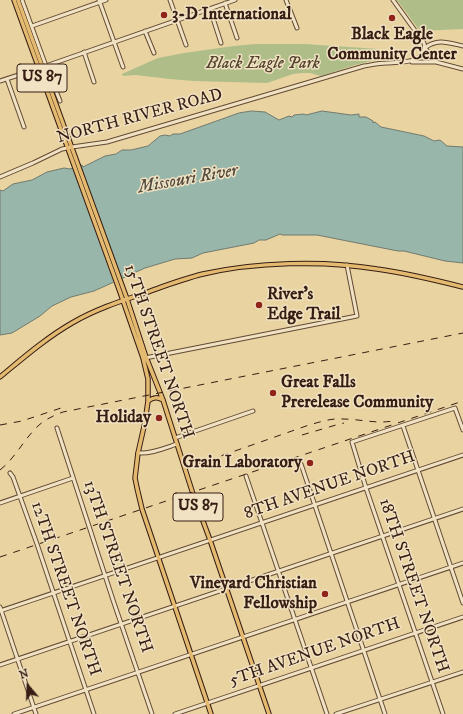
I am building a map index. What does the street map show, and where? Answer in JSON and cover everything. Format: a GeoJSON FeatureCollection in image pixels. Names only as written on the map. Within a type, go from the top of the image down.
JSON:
{"type":"FeatureCollection","features":[{"type":"Feature","properties":{"kind":"main road","name":"15TH STREET NORTH"},"geometry":{"type":"LineString","coordinates":[[14,0],[69,147]]}},
{"type":"Feature","properties":{"kind":"main road","name":"15TH STREET NORTH"},"geometry":{"type":"LineString","coordinates":[[18,0],[72,156],[145,358],[163,400],[193,494],[269,714]]}},
{"type":"Feature","properties":{"kind":"main road"},"geometry":{"type":"LineString","coordinates":[[0,377],[38,346],[58,332],[89,314],[189,278],[232,268],[301,264],[347,265],[377,268],[463,287]]}},
{"type":"Feature","properties":{"kind":"main road","name":"15TH STREET NORTH"},"geometry":{"type":"LineString","coordinates":[[145,358],[148,379],[148,401]]}},
{"type":"Feature","properties":{"kind":"main road"},"geometry":{"type":"LineString","coordinates":[[148,401],[156,397],[163,400]]}},
{"type":"Feature","properties":{"kind":"main road","name":"US 87"},"geometry":{"type":"LineString","coordinates":[[148,401],[138,453],[135,478],[137,488],[142,509],[211,714]]}},
{"type":"Feature","properties":{"kind":"street"},"geometry":{"type":"LineString","coordinates":[[22,0],[32,26],[44,66],[60,101]]}},
{"type":"Feature","properties":{"kind":"street"},"geometry":{"type":"LineString","coordinates":[[32,26],[106,0]]}},
{"type":"Feature","properties":{"kind":"street"},"geometry":{"type":"LineString","coordinates":[[170,0],[186,45]]}},
{"type":"Feature","properties":{"kind":"street"},"geometry":{"type":"LineString","coordinates":[[0,81],[235,0]]}},
{"type":"Feature","properties":{"kind":"street"},"geometry":{"type":"LineString","coordinates":[[286,0],[297,28]]}},
{"type":"Feature","properties":{"kind":"street"},"geometry":{"type":"LineString","coordinates":[[393,0],[436,62]]}},
{"type":"Feature","properties":{"kind":"street"},"geometry":{"type":"LineString","coordinates":[[100,1],[123,67]]}},
{"type":"Feature","properties":{"kind":"street"},"geometry":{"type":"LineString","coordinates":[[225,3],[238,38]]}},
{"type":"Feature","properties":{"kind":"street"},"geometry":{"type":"LineString","coordinates":[[210,9],[221,43]]}},
{"type":"Feature","properties":{"kind":"street"},"geometry":{"type":"LineString","coordinates":[[145,31],[154,53]]}},
{"type":"Feature","properties":{"kind":"street"},"geometry":{"type":"LineString","coordinates":[[425,48],[435,42],[463,46]]}},
{"type":"Feature","properties":{"kind":"street","name":"NORTH RIVER ROAD"},"geometry":{"type":"LineString","coordinates":[[406,62],[419,57],[424,52],[425,48]]}},
{"type":"Feature","properties":{"kind":"street"},"geometry":{"type":"LineString","coordinates":[[84,52],[94,82]]}},
{"type":"Feature","properties":{"kind":"street","name":"NORTH RIVER ROAD"},"geometry":{"type":"LineString","coordinates":[[0,177],[62,149],[107,142],[364,66],[386,63],[436,62],[463,69]]}},
{"type":"Feature","properties":{"kind":"street"},"geometry":{"type":"LineString","coordinates":[[7,79],[24,127]]}},
{"type":"Feature","properties":{"kind":"street"},"geometry":{"type":"LineString","coordinates":[[145,358],[357,316],[347,265]]}},
{"type":"Feature","properties":{"kind":"street"},"geometry":{"type":"LineString","coordinates":[[463,430],[455,408],[403,426],[463,603]]}},
{"type":"Feature","properties":{"kind":"street"},"geometry":{"type":"LineString","coordinates":[[175,438],[253,411]]}},
{"type":"Feature","properties":{"kind":"street","name":"18TH STREET NORTH"},"geometry":{"type":"LineString","coordinates":[[403,426],[352,442],[382,536],[443,714]]}},
{"type":"Feature","properties":{"kind":"street","name":"13TH STREET NORTH"},"geometry":{"type":"LineString","coordinates":[[57,428],[152,714]]}},
{"type":"Feature","properties":{"kind":"street"},"geometry":{"type":"LineString","coordinates":[[138,453],[150,452],[177,444]]}},
{"type":"Feature","properties":{"kind":"street","name":"8TH AVENUE NORTH"},"geometry":{"type":"LineString","coordinates":[[0,609],[53,593],[463,455]]}},
{"type":"Feature","properties":{"kind":"street"},"geometry":{"type":"LineString","coordinates":[[301,464],[385,714]]}},
{"type":"Feature","properties":{"kind":"street","name":"12TH STREET NORTH"},"geometry":{"type":"LineString","coordinates":[[10,473],[20,496],[94,714]]}},
{"type":"Feature","properties":{"kind":"street"},"geometry":{"type":"LineString","coordinates":[[246,476],[326,714]]}},
{"type":"Feature","properties":{"kind":"street"},"geometry":{"type":"LineString","coordinates":[[0,503],[73,478]]}},
{"type":"Feature","properties":{"kind":"street"},"geometry":{"type":"LineString","coordinates":[[0,665],[463,509]]}},
{"type":"Feature","properties":{"kind":"street"},"geometry":{"type":"LineString","coordinates":[[14,714],[463,563]]}},
{"type":"Feature","properties":{"kind":"street"},"geometry":{"type":"LineString","coordinates":[[0,609],[36,714]]}},
{"type":"Feature","properties":{"kind":"street","name":"5TH AVENUE NORTH"},"geometry":{"type":"LineString","coordinates":[[175,714],[463,617]]}},
{"type":"Feature","properties":{"kind":"street"},"geometry":{"type":"LineString","coordinates":[[336,714],[463,672]]}},
{"type":"Feature","properties":{"kind":"green space"},"geometry":{"type":"Polygon","coordinates":[[[397,0],[463,0],[463,29],[420,31],[397,0]]]}},
{"type":"Feature","properties":{"kind":"green space","name":"Black Eagle Park"},"geometry":{"type":"Polygon","coordinates":[[[255,44],[305,44],[378,49],[376,60],[321,76],[310,73],[293,74],[267,83],[193,81],[135,75],[123,76],[122,74],[158,58],[184,53],[255,44]]]}},
{"type":"Feature","properties":{"kind":"water","name":"Missouri River"},"geometry":{"type":"Polygon","coordinates":[[[252,111],[265,112],[279,120],[289,116],[306,115],[322,111],[351,115],[359,114],[359,117],[366,117],[381,127],[424,136],[434,141],[440,140],[447,146],[463,147],[463,263],[445,261],[404,251],[317,235],[280,234],[266,240],[259,240],[254,243],[203,253],[192,258],[175,259],[145,268],[94,291],[71,297],[52,306],[40,316],[12,333],[0,335],[0,190],[3,191],[13,184],[32,180],[47,172],[64,168],[70,169],[82,165],[83,167],[105,156],[116,154],[122,150],[131,150],[148,146],[160,136],[180,134],[239,113],[252,111]]]}},
{"type":"Feature","properties":{"kind":"pier"},"geometry":{"type":"Polygon","coordinates":[[[80,164],[122,280],[114,284],[72,166],[80,164]]]}},
{"type":"Feature","properties":{"kind":"railway"},"geometry":{"type":"LineString","coordinates":[[0,470],[10,461],[40,424],[63,412],[463,333]]}},
{"type":"Feature","properties":{"kind":"railway"},"geometry":{"type":"LineString","coordinates":[[0,557],[463,401]]}},
{"type":"Feature","properties":{"kind":"railway"},"geometry":{"type":"LineString","coordinates":[[0,425],[22,421],[61,408]]}},
{"type":"Feature","properties":{"kind":"railway"},"geometry":{"type":"LineString","coordinates":[[195,465],[326,420],[349,419],[380,422],[393,421]]}},
{"type":"Feature","properties":{"kind":"railway"},"geometry":{"type":"LineString","coordinates":[[302,435],[344,423]]}},
{"type":"Feature","properties":{"kind":"place","name":"3-D International"},"geometry":{"type":"Point","coordinates":[164,15]}},
{"type":"Feature","properties":{"kind":"place","name":"Black Eagle Community Center"},"geometry":{"type":"Point","coordinates":[392,18]}},
{"type":"Feature","properties":{"kind":"place","name":"River's Edge Trail"},"geometry":{"type":"Point","coordinates":[259,305]}},
{"type":"Feature","properties":{"kind":"place","name":"Great Falls Prerelease Community"},"geometry":{"type":"Point","coordinates":[273,393]}},
{"type":"Feature","properties":{"kind":"place","name":"Holiday"},"geometry":{"type":"Point","coordinates":[159,418]}},
{"type":"Feature","properties":{"kind":"place","name":"Grain Laboratory"},"geometry":{"type":"Point","coordinates":[310,463]}},
{"type":"Feature","properties":{"kind":"place","name":"Vineyard Christian Fellowship"},"geometry":{"type":"Point","coordinates":[325,594]}}]}
